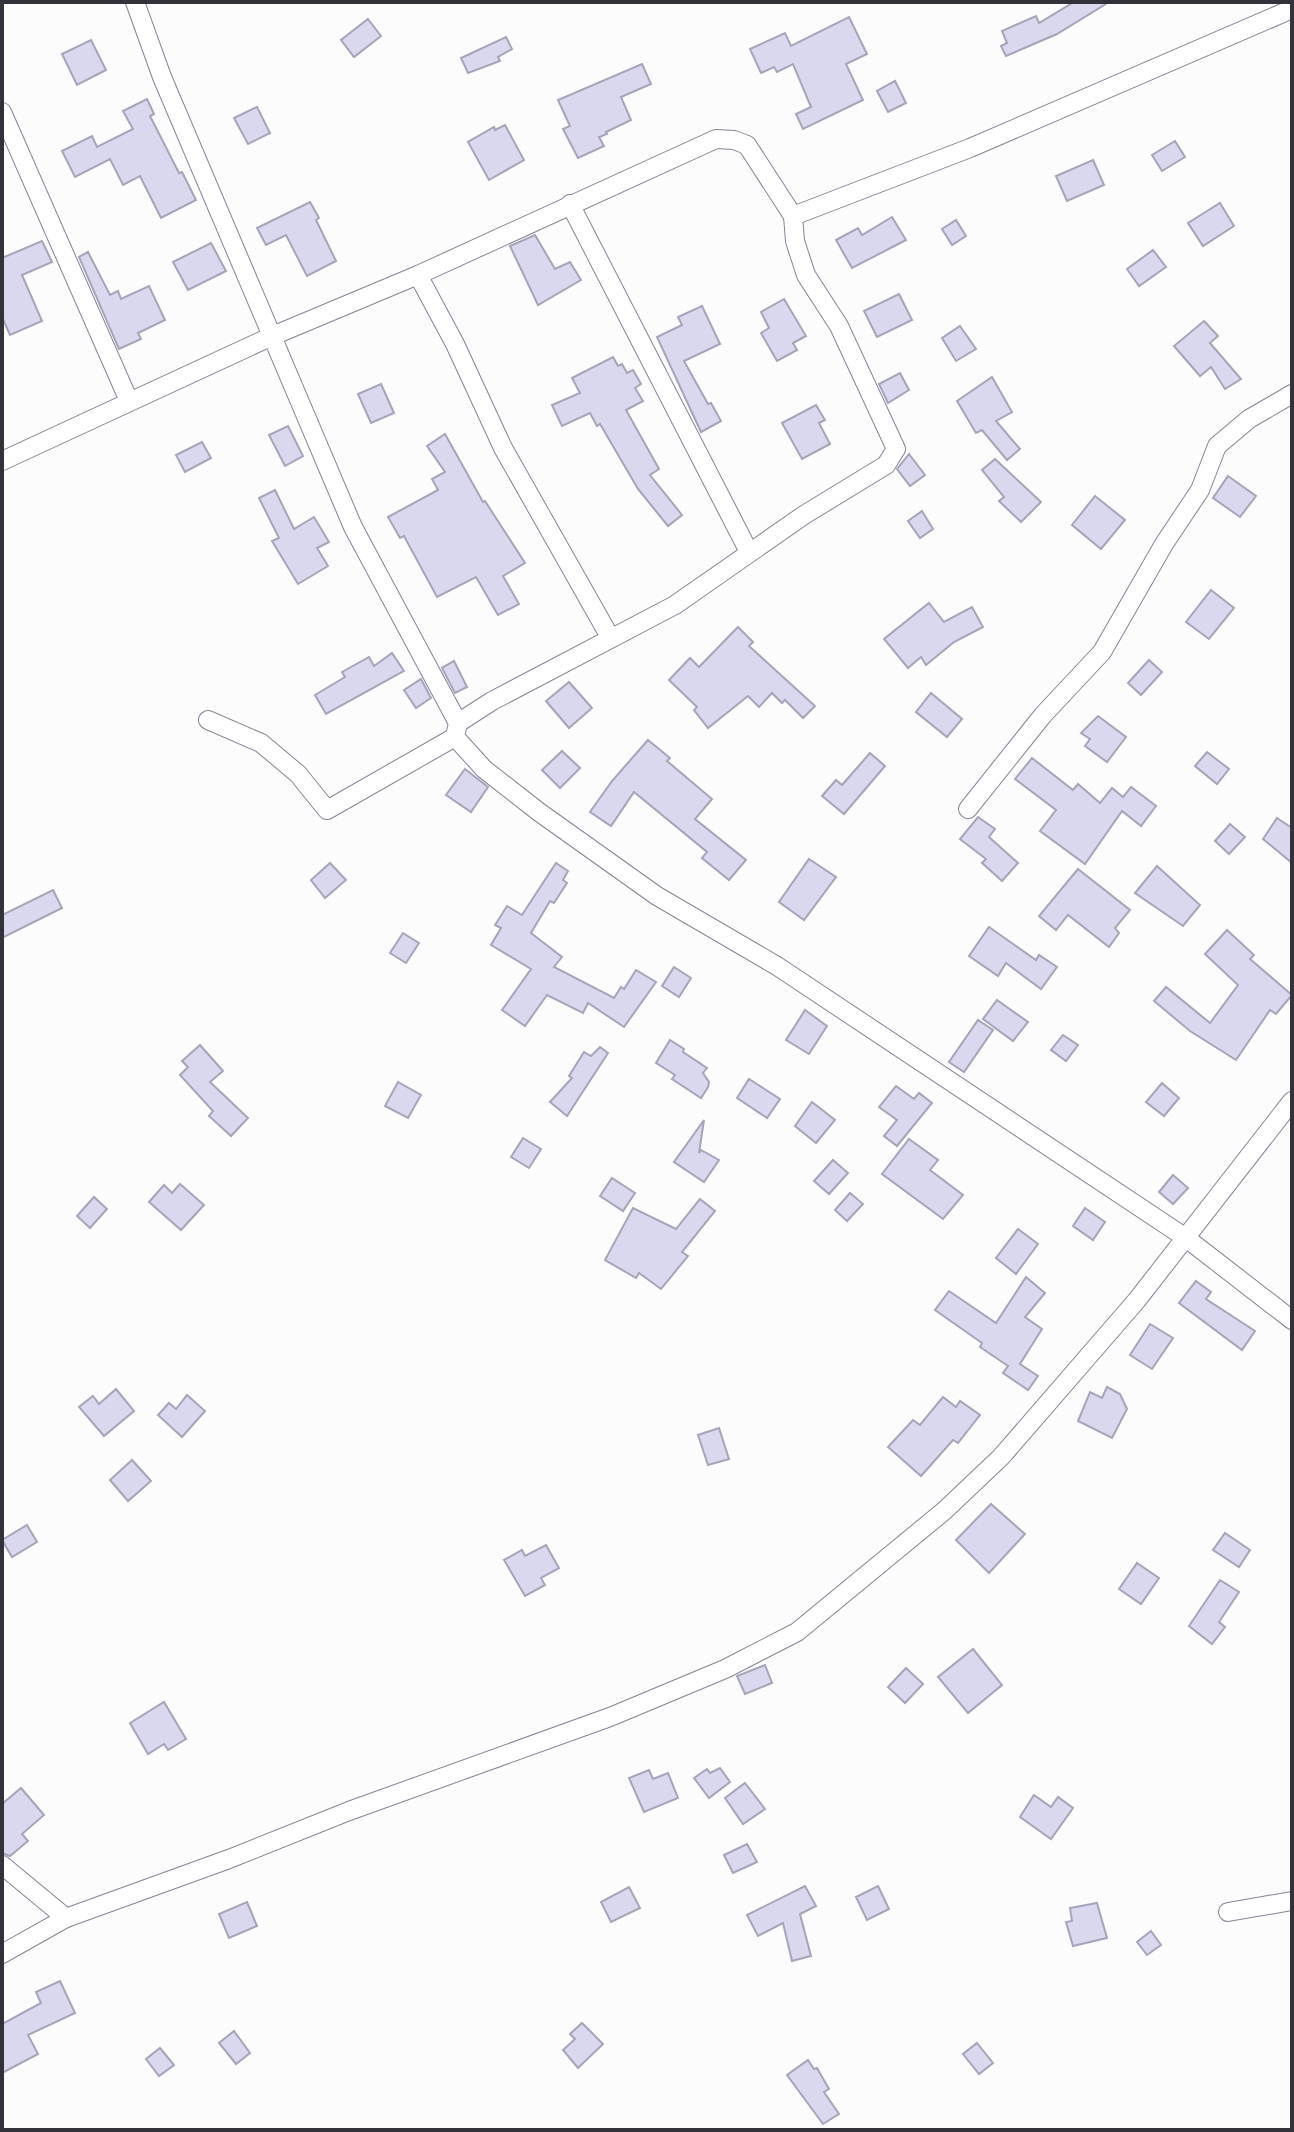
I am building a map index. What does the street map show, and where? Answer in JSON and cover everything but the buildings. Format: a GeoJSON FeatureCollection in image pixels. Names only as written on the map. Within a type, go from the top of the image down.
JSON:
{"type":"FeatureCollection","features":[{"type":"Feature","properties":{"kind":"street"},"geometry":{"type":"LineString","coordinates":[[135,2],[162,77],[353,527],[457,730],[484,769],[657,896],[800,981],[1186,1238],[1292,1320]]}},
{"type":"Feature","properties":{"kind":"street"},"geometry":{"type":"LineString","coordinates":[[793,216],[983,142],[1292,9]]}},
{"type":"Feature","properties":{"kind":"street"},"geometry":{"type":"LineString","coordinates":[[2,112],[129,401]]}},
{"type":"Feature","properties":{"kind":"street"},"geometry":{"type":"LineString","coordinates":[[2,461],[270,337],[418,275],[716,139],[734,140],[747,145],[793,216],[795,241],[806,275],[839,326],[896,449],[886,465],[804,515],[675,605],[492,701],[457,730],[327,810],[298,774],[261,743],[208,720]]}},
{"type":"Feature","properties":{"kind":"street"},"geometry":{"type":"LineString","coordinates":[[570,204],[749,552]]}},
{"type":"Feature","properties":{"kind":"street"},"geometry":{"type":"LineString","coordinates":[[418,275],[455,344],[503,448],[610,637]]}},
{"type":"Feature","properties":{"kind":"street"},"geometry":{"type":"LineString","coordinates":[[968,809],[1043,715],[1102,652],[1164,544],[1200,490],[1217,446],[1249,419],[1292,394]]}},
{"type":"Feature","properties":{"kind":"street"},"geometry":{"type":"LineString","coordinates":[[2,1954],[66,1918],[610,1717],[725,1669],[797,1632],[944,1511],[1001,1457],[1137,1300],[1292,1101]]}},
{"type":"Feature","properties":{"kind":"street"},"geometry":{"type":"LineString","coordinates":[[2,1865],[66,1918]]}},
{"type":"Feature","properties":{"kind":"street"},"geometry":{"type":"LineString","coordinates":[[1228,1912],[1292,1901]]}}]}
